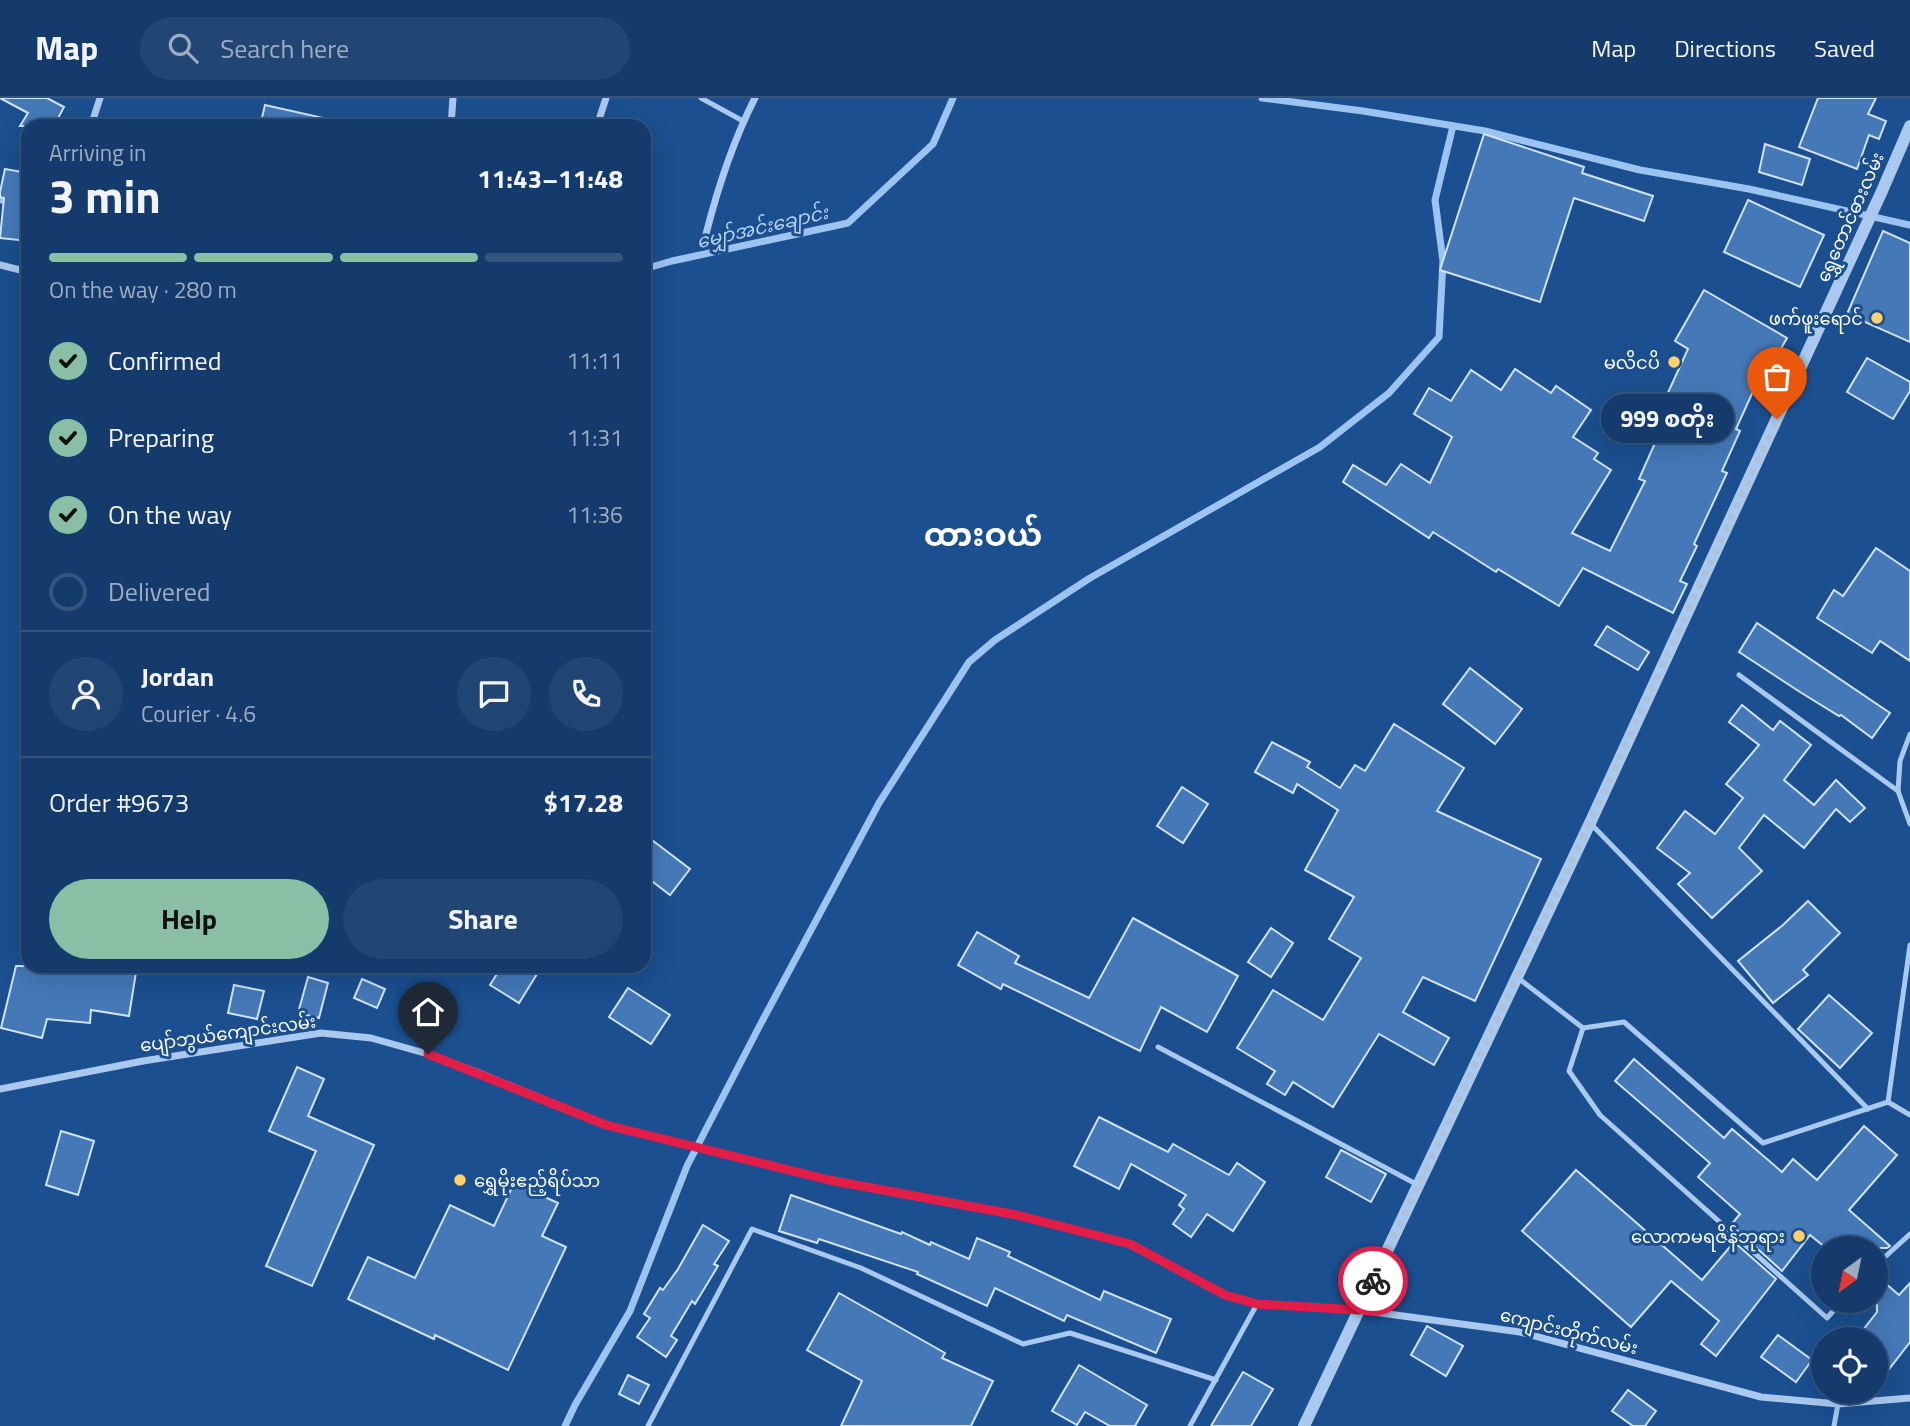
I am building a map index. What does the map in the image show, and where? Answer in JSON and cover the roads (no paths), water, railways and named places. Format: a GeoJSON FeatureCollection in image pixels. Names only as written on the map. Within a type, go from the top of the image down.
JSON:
{"type":"FeatureCollection","features":[{"type":"Feature","properties":{"kind":"street"},"geometry":{"type":"LineString","coordinates":[[93,119],[100,98]]}},
{"type":"Feature","properties":{"kind":"street"},"geometry":{"type":"LineString","coordinates":[[452,119],[453,98]]}},
{"type":"Feature","properties":{"kind":"street"},"geometry":{"type":"LineString","coordinates":[[599,119],[606,98]]}},
{"type":"Feature","properties":{"kind":"street"},"geometry":{"type":"LineString","coordinates":[[706,234],[718,189],[743,121],[755,98]]}},
{"type":"Feature","properties":{"kind":"street","name":"ရွှေတောင်ဓားလမ်း"},"geometry":{"type":"LineString","coordinates":[[1304,1426],[1590,823],[1910,126]]}},
{"type":"Feature","properties":{"kind":"street"},"geometry":{"type":"LineString","coordinates":[[0,265],[21,270]]}},
{"type":"Feature","properties":{"kind":"street","name":"ပျော်ဘွယ်ကျောင်းလမ်း"},"geometry":{"type":"LineString","coordinates":[[0,1089],[143,1061],[321,1033],[346,1035],[371,1038],[428,1054],[606,1125],[695,1149]]}},
{"type":"Feature","properties":{"kind":"street"},"geometry":{"type":"LineString","coordinates":[[0,1097],[10,1087]]}},
{"type":"Feature","properties":{"kind":"street","name":"ကျောင်းတိုက်လမ်း"},"geometry":{"type":"LineString","coordinates":[[695,1149],[829,1180],[1017,1215],[1130,1244],[1225,1295],[1257,1304],[1359,1310],[1520,1332],[1761,1397],[1811,1402]]}},
{"type":"Feature","properties":{"kind":"street","name":"ကျောင်းတိုက်လမ်း"},"geometry":{"type":"LineString","coordinates":[[1888,1400],[1910,1398]]}},
{"type":"Feature","properties":{"kind":"lane"},"geometry":{"type":"LineString","coordinates":[[701,98],[743,121]]}},
{"type":"Feature","properties":{"kind":"lane"},"geometry":{"type":"LineString","coordinates":[[1739,675],[1898,791]]}},
{"type":"Feature","properties":{"kind":"lane"},"geometry":{"type":"LineString","coordinates":[[1910,734],[1900,761],[1898,791],[1910,824]]}},
{"type":"Feature","properties":{"kind":"lane"},"geometry":{"type":"LineString","coordinates":[[1590,823],[1868,1109]]}},
{"type":"Feature","properties":{"kind":"lane"},"geometry":{"type":"LineString","coordinates":[[1888,1102],[1910,945]]}},
{"type":"Feature","properties":{"kind":"lane"},"geometry":{"type":"LineString","coordinates":[[1517,977],[1583,1028],[1625,1022],[1763,1143],[1888,1102],[1910,1115]]}},
{"type":"Feature","properties":{"kind":"lane"},"geometry":{"type":"LineString","coordinates":[[1583,1028],[1569,1070],[1600,1115],[1811,1304]]}},
{"type":"Feature","properties":{"kind":"lane"},"geometry":{"type":"LineString","coordinates":[[1158,1047],[1418,1185]]}},
{"type":"Feature","properties":{"kind":"lane"},"geometry":{"type":"LineString","coordinates":[[648,1426],[752,1229],[861,1268],[1023,1344],[1070,1333],[1216,1380]]}},
{"type":"Feature","properties":{"kind":"lane"},"geometry":{"type":"LineString","coordinates":[[1888,1254],[1910,1234]]}},
{"type":"Feature","properties":{"kind":"lane"},"geometry":{"type":"LineString","coordinates":[[1190,1426],[1257,1304]]}},
{"type":"Feature","properties":{"kind":"lane"},"geometry":{"type":"LineString","coordinates":[[1834,1426],[1838,1404]]}},
{"type":"Feature","properties":{"kind":"waterway","name":"မျှော်အင်းချောင်း"},"geometry":{"type":"LineString","coordinates":[[651,267],[848,223],[933,144],[953,98]]}},
{"type":"Feature","properties":{"kind":"waterway"},"geometry":{"type":"LineString","coordinates":[[1262,98],[1485,131],[1640,170],[1749,189],[1910,225]]}},
{"type":"Feature","properties":{"kind":"waterway"},"geometry":{"type":"LineString","coordinates":[[565,1426],[630,1311],[687,1166],[759,1027],[879,803],[969,662],[995,640],[1090,578],[1320,447],[1389,393],[1439,337],[1443,261],[1435,200],[1453,126]]}},
{"type":"Feature","properties":{"kind":"waterway","name":"မျှော်အင်းချောင်း"},"geometry":{"type":"LineString","coordinates":[[0,200],[21,201]]}},
{"type":"Feature","properties":{"kind":"place","name":"ဖက်ဖူးရောင်"},"geometry":{"type":"Point","coordinates":[1877,318]}},
{"type":"Feature","properties":{"kind":"place","name":"မလိငပိ"},"geometry":{"type":"Point","coordinates":[1674,362]}},
{"type":"Feature","properties":{"kind":"place","name":"999 စတိုး"},"geometry":{"type":"Point","coordinates":[1777,419]}},
{"type":"Feature","properties":{"kind":"place","name":"ရွှေမိုးဧည့်ရိပ်သာ"},"geometry":{"type":"Point","coordinates":[460,1180]}},
{"type":"Feature","properties":{"kind":"place","name":"လောကမရဇိန်ဘုရား"},"geometry":{"type":"Point","coordinates":[1799,1236]}},
{"type":"Feature","properties":{"kind":"district","name":"ထားဝယ်"},"geometry":{"type":"Point","coordinates":[983,534]}}]}
